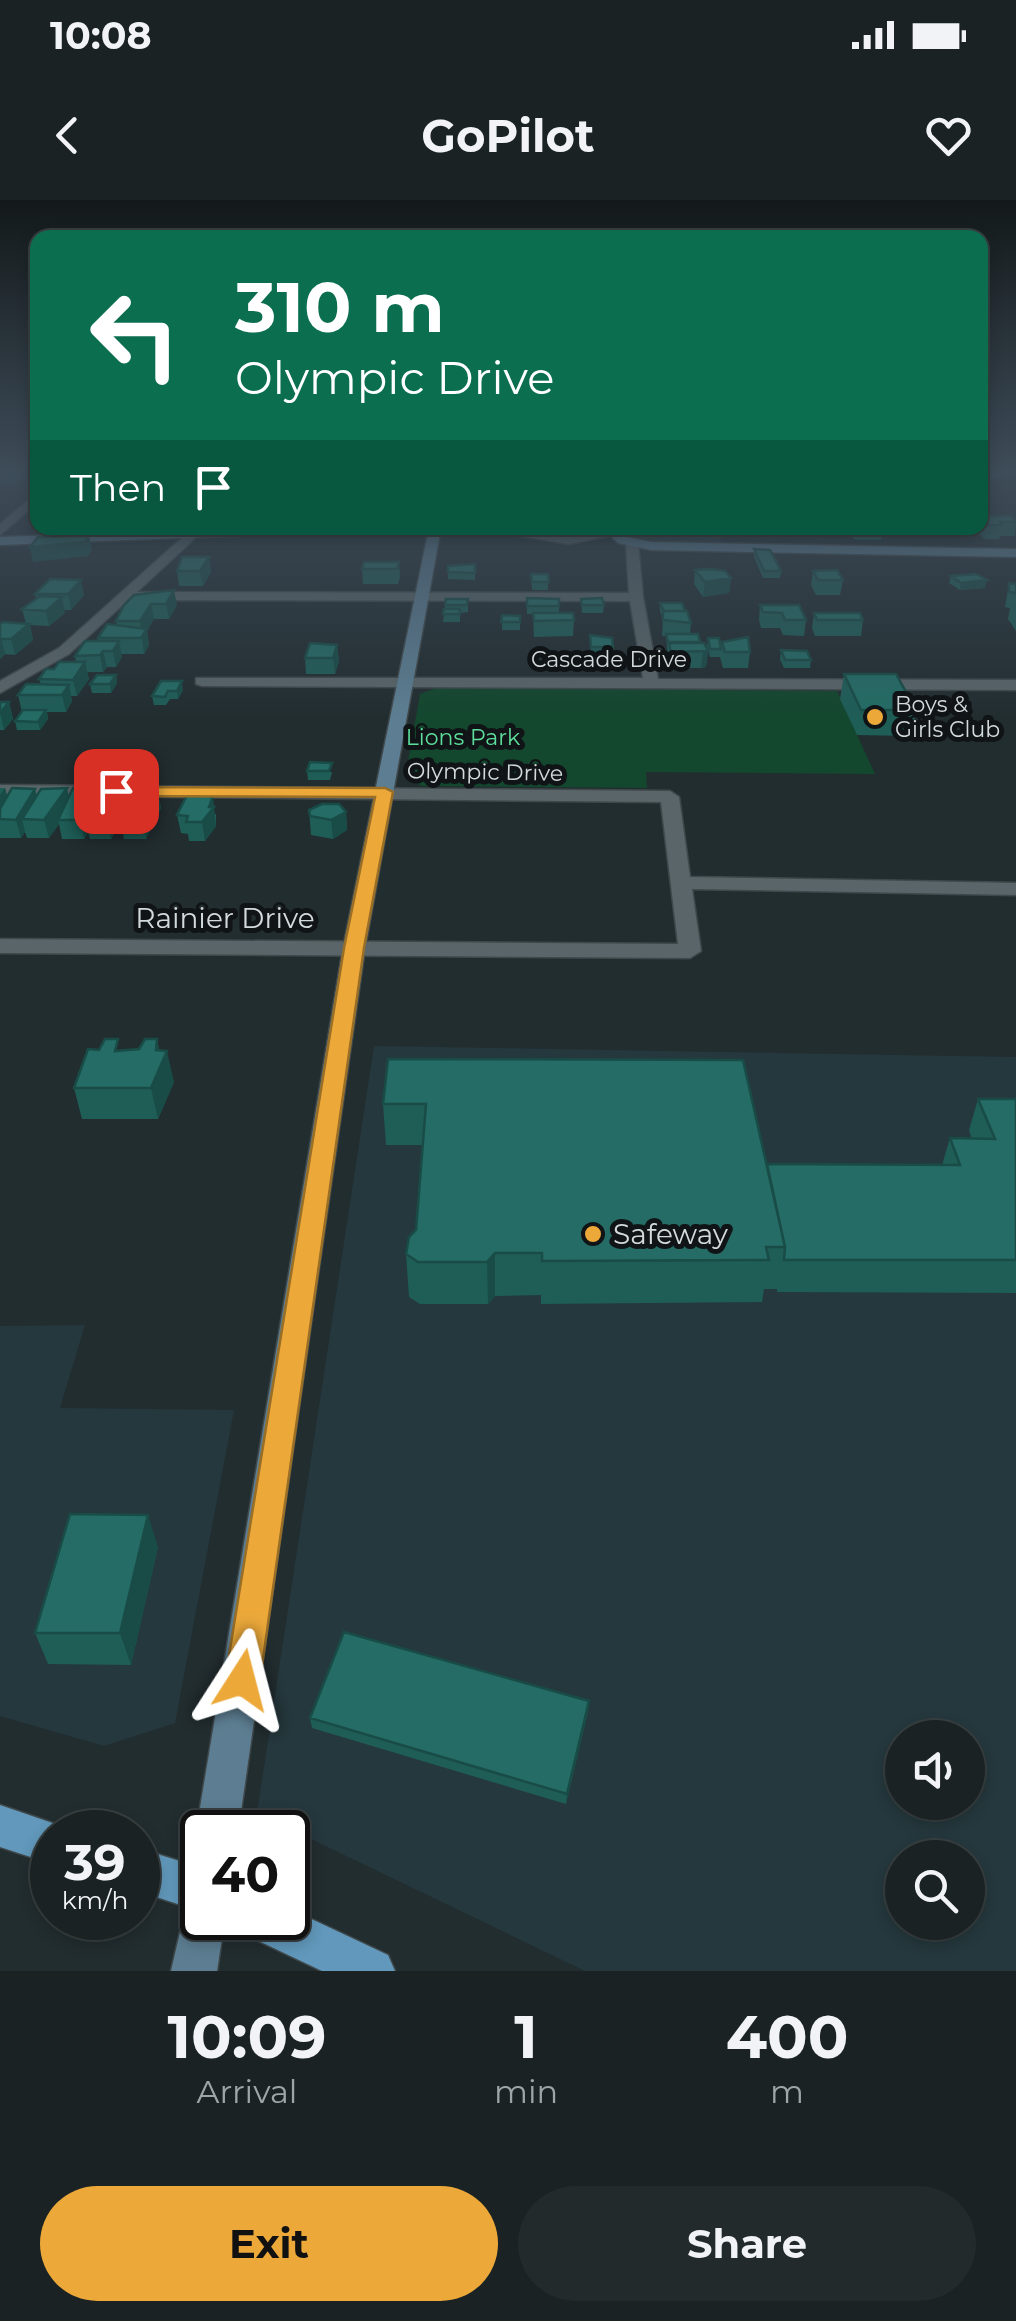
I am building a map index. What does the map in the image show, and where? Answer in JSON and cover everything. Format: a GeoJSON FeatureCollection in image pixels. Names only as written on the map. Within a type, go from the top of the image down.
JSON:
{"type":"FeatureCollection","features":[{"type":"Feature","properties":{"kind":"main road"},"geometry":{"type":"LineString","coordinates":[[0,1826],[30,1836]]}},
{"type":"Feature","properties":{"kind":"main road"},"geometry":{"type":"LineString","coordinates":[[306,1940],[372,1971]]}},
{"type":"Feature","properties":{"kind":"street"},"geometry":{"type":"LineString","coordinates":[[0,688],[64,651],[171,554]]}},
{"type":"Feature","properties":{"kind":"street"},"geometry":{"type":"LineString","coordinates":[[221,1810],[354,948],[430,554]]}},
{"type":"Feature","properties":{"kind":"street"},"geometry":{"type":"LineString","coordinates":[[633,554],[651,682]]}},
{"type":"Feature","properties":{"kind":"street"},"geometry":{"type":"LineString","coordinates":[[126,596],[636,597]]}},
{"type":"Feature","properties":{"kind":"street"},"geometry":{"type":"LineString","coordinates":[[0,676],[23,677]]}},
{"type":"Feature","properties":{"kind":"street","name":"Cascade Drive"},"geometry":{"type":"LineString","coordinates":[[202,681],[1016,686]]}},
{"type":"Feature","properties":{"kind":"street","name":"Olympic Drive"},"geometry":{"type":"LineString","coordinates":[[0,790],[670,797],[681,884]]}},
{"type":"Feature","properties":{"kind":"street"},"geometry":{"type":"LineString","coordinates":[[681,884],[1016,889]]}},
{"type":"Feature","properties":{"kind":"street","name":"Rainier Drive"},"geometry":{"type":"LineString","coordinates":[[0,946],[690,951],[681,884]]}},
{"type":"Feature","properties":{"kind":"street"},"geometry":{"type":"LineString","coordinates":[[194,1971],[200,1940]]}},
{"type":"Feature","properties":{"kind":"shaded area"},"geometry":{"type":"Polygon","coordinates":[[[374,1046],[1016,1057],[1016,1971],[585,1971],[310,1839],[310,1810],[257,1810],[374,1046]]]}},
{"type":"Feature","properties":{"kind":"shaded area"},"geometry":{"type":"Polygon","coordinates":[[[85,1325],[60,1408],[234,1410],[175,1723],[104,1746],[0,1716],[0,1326],[85,1325]]]}},
{"type":"Feature","properties":{"kind":"green space","name":"Lions Park"},"geometry":{"type":"Polygon","coordinates":[[[436,688],[837,691],[875,774],[646,772],[647,788],[422,786],[405,778],[420,694],[436,688]]]}},
{"type":"Feature","properties":{"kind":"building"},"geometry":{"type":"Polygon","coordinates":[[[756,554],[772,554],[781,571],[764,571],[756,554]]]}},
{"type":"Feature","properties":{"kind":"building"},"geometry":{"type":"Polygon","coordinates":[[[182,557],[209,557],[200,571],[177,571],[182,557]]]}},
{"type":"Feature","properties":{"kind":"building"},"geometry":{"type":"Polygon","coordinates":[[[364,562],[399,562],[397,569],[362,569],[364,562]]]}},
{"type":"Feature","properties":{"kind":"building"},"geometry":{"type":"Polygon","coordinates":[[[475,564],[475,573],[448,572],[448,566],[475,564]]]}},
{"type":"Feature","properties":{"kind":"building"},"geometry":{"type":"Polygon","coordinates":[[[695,570],[725,571],[731,578],[705,582],[695,570]]]}},
{"type":"Feature","properties":{"kind":"building"},"geometry":{"type":"Polygon","coordinates":[[[837,570],[843,580],[818,580],[813,571],[837,570]]]}},
{"type":"Feature","properties":{"kind":"building"},"geometry":{"type":"Polygon","coordinates":[[[531,574],[548,574],[549,582],[532,582],[531,574]]]}},
{"type":"Feature","properties":{"kind":"building"},"geometry":{"type":"Polygon","coordinates":[[[976,574],[987,580],[961,583],[951,576],[976,574]]]}},
{"type":"Feature","properties":{"kind":"building"},"geometry":{"type":"Polygon","coordinates":[[[50,579],[81,580],[68,594],[35,594],[50,579]]]}},
{"type":"Feature","properties":{"kind":"building"},"geometry":{"type":"Polygon","coordinates":[[[1009,583],[1016,584],[1016,593],[1009,592],[1009,583]]]}},
{"type":"Feature","properties":{"kind":"building"},"geometry":{"type":"Polygon","coordinates":[[[174,590],[166,604],[151,604],[140,621],[116,621],[134,595],[174,590]]]}},
{"type":"Feature","properties":{"kind":"building"},"geometry":{"type":"Polygon","coordinates":[[[40,596],[62,597],[46,611],[22,609],[40,596]]]}},
{"type":"Feature","properties":{"kind":"building"},"geometry":{"type":"Polygon","coordinates":[[[527,598],[559,599],[559,606],[527,606],[527,598]]]}},
{"type":"Feature","properties":{"kind":"building"},"geometry":{"type":"Polygon","coordinates":[[[602,598],[604,605],[582,605],[581,599],[602,598]]]}},
{"type":"Feature","properties":{"kind":"building"},"geometry":{"type":"Polygon","coordinates":[[[446,599],[468,599],[467,605],[445,605],[446,599]]]}},
{"type":"Feature","properties":{"kind":"building"},"geometry":{"type":"Polygon","coordinates":[[[660,603],[682,603],[685,611],[664,611],[660,603]]]}},
{"type":"Feature","properties":{"kind":"building"},"geometry":{"type":"Polygon","coordinates":[[[760,605],[799,605],[806,620],[785,620],[782,613],[763,612],[760,605]]]}},
{"type":"Feature","properties":{"kind":"building"},"geometry":{"type":"Polygon","coordinates":[[[444,609],[460,609],[460,614],[443,614],[444,609]]]}},
{"type":"Feature","properties":{"kind":"building"},"geometry":{"type":"Polygon","coordinates":[[[663,611],[687,611],[691,623],[663,620],[663,611]]]}},
{"type":"Feature","properties":{"kind":"building"},"geometry":{"type":"Polygon","coordinates":[[[533,613],[573,613],[574,620],[534,621],[533,613]]]}},
{"type":"Feature","properties":{"kind":"building"},"geometry":{"type":"Polygon","coordinates":[[[814,613],[860,613],[863,620],[817,620],[814,613]]]}},
{"type":"Feature","properties":{"kind":"building"},"geometry":{"type":"Polygon","coordinates":[[[502,615],[520,616],[520,622],[501,622],[502,615]]]}},
{"type":"Feature","properties":{"kind":"building"},"geometry":{"type":"Polygon","coordinates":[[[3,622],[29,624],[11,639],[0,639],[3,622]]]}},
{"type":"Feature","properties":{"kind":"building"},"geometry":{"type":"Polygon","coordinates":[[[107,624],[147,629],[141,638],[98,638],[107,624]]]}},
{"type":"Feature","properties":{"kind":"building"},"geometry":{"type":"Polygon","coordinates":[[[666,634],[698,634],[700,642],[668,642],[666,634]]]}},
{"type":"Feature","properties":{"kind":"building"},"geometry":{"type":"Polygon","coordinates":[[[590,635],[612,638],[613,647],[591,647],[590,635]]]}},
{"type":"Feature","properties":{"kind":"building"},"geometry":{"type":"Polygon","coordinates":[[[748,637],[750,652],[725,652],[722,642],[748,637]]]}},
{"type":"Feature","properties":{"kind":"building"},"geometry":{"type":"Polygon","coordinates":[[[708,638],[719,638],[721,649],[710,649],[708,638]]]}},
{"type":"Feature","properties":{"kind":"building"},"geometry":{"type":"Polygon","coordinates":[[[85,641],[119,641],[113,651],[75,656],[85,641]]]}},
{"type":"Feature","properties":{"kind":"building"},"geometry":{"type":"Polygon","coordinates":[[[310,643],[337,645],[333,658],[305,658],[310,643]]]}},
{"type":"Feature","properties":{"kind":"building"},"geometry":{"type":"Polygon","coordinates":[[[704,643],[708,651],[671,652],[669,644],[704,643]]]}},
{"type":"Feature","properties":{"kind":"building"},"geometry":{"type":"Polygon","coordinates":[[[781,650],[807,651],[811,660],[785,660],[781,650]]]}},
{"type":"Feature","properties":{"kind":"building"},"geometry":{"type":"Polygon","coordinates":[[[591,652],[619,652],[619,657],[595,659],[591,652]]]}},
{"type":"Feature","properties":{"kind":"building"},"geometry":{"type":"Polygon","coordinates":[[[59,662],[85,662],[73,680],[39,679],[46,669],[54,669],[59,662]]]}},
{"type":"Feature","properties":{"kind":"building"},"geometry":{"type":"Polygon","coordinates":[[[844,674],[896,674],[916,710],[861,710],[844,674]]]}},
{"type":"Feature","properties":{"kind":"building"},"geometry":{"type":"Polygon","coordinates":[[[97,675],[116,675],[110,684],[90,684],[97,675]]]}},
{"type":"Feature","properties":{"kind":"building"},"geometry":{"type":"Polygon","coordinates":[[[161,681],[182,681],[177,691],[168,691],[165,697],[152,696],[161,681]]]}},
{"type":"Feature","properties":{"kind":"building"},"geometry":{"type":"Polygon","coordinates":[[[26,684],[69,685],[62,695],[18,695],[26,684]]]}},
{"type":"Feature","properties":{"kind":"building"},"geometry":{"type":"Polygon","coordinates":[[[23,710],[46,710],[38,722],[15,721],[23,710]]]}},
{"type":"Feature","properties":{"kind":"building"},"geometry":{"type":"Polygon","coordinates":[[[310,762],[332,763],[329,771],[307,771],[310,762]]]}},
{"type":"Feature","properties":{"kind":"building"},"geometry":{"type":"Polygon","coordinates":[[[12,788],[35,789],[16,820],[0,819],[0,809],[12,788]]]}},
{"type":"Feature","properties":{"kind":"building"},"geometry":{"type":"Polygon","coordinates":[[[67,788],[44,820],[22,819],[41,789],[67,788]]]}},
{"type":"Feature","properties":{"kind":"building"},"geometry":{"type":"Polygon","coordinates":[[[73,788],[97,790],[80,820],[58,820],[73,788]]]}},
{"type":"Feature","properties":{"kind":"building"},"geometry":{"type":"Polygon","coordinates":[[[134,788],[157,790],[143,820],[121,820],[134,788]]]}},
{"type":"Feature","properties":{"kind":"building"},"geometry":{"type":"Polygon","coordinates":[[[127,789],[108,820],[86,820],[102,790],[127,789]]]}},
{"type":"Feature","properties":{"kind":"building"},"geometry":{"type":"Polygon","coordinates":[[[187,795],[213,796],[209,807],[214,807],[202,822],[186,822],[188,816],[177,815],[187,795]]]}},
{"type":"Feature","properties":{"kind":"building"},"geometry":{"type":"Polygon","coordinates":[[[322,804],[339,804],[346,812],[331,820],[310,816],[309,810],[322,804]]]}},
{"type":"Feature","properties":{"kind":"building"},"geometry":{"type":"Polygon","coordinates":[[[105,1039],[118,1039],[115,1051],[139,1049],[145,1039],[157,1039],[156,1050],[167,1051],[151,1088],[74,1088],[88,1049],[99,1050],[105,1039]]]}},
{"type":"Feature","properties":{"kind":"building","name":"Safeway"},"geometry":{"type":"Polygon","coordinates":[[[388,1059],[743,1060],[785,1247],[766,1247],[769,1260],[542,1261],[542,1253],[495,1253],[487,1262],[418,1262],[406,1254],[409,1237],[416,1230],[426,1104],[383,1104],[388,1059]]]}},
{"type":"Feature","properties":{"kind":"building"},"geometry":{"type":"Polygon","coordinates":[[[978,1099],[1016,1099],[1016,1260],[784,1260],[785,1247],[767,1164],[960,1165],[950,1138],[995,1139],[978,1099]]]}},
{"type":"Feature","properties":{"kind":"building"},"geometry":{"type":"Polygon","coordinates":[[[70,1514],[148,1515],[120,1633],[35,1633],[70,1514]]]}},
{"type":"Feature","properties":{"kind":"building"},"geometry":{"type":"Polygon","coordinates":[[[344,1632],[589,1701],[567,1794],[310,1718],[344,1632]]]}},
{"type":"Feature","properties":{"kind":"place","name":"Boys & Girls Club"},"geometry":{"type":"Point","coordinates":[875,717]}},
{"type":"Feature","properties":{"kind":"place","name":"Safeway"},"geometry":{"type":"Point","coordinates":[593,1234]}},
{"type":"Feature","properties":{"kind":"route"},"geometry":{"type":"LineString","coordinates":[[116,791],[385,792],[354,948],[242,1680]]}}]}
